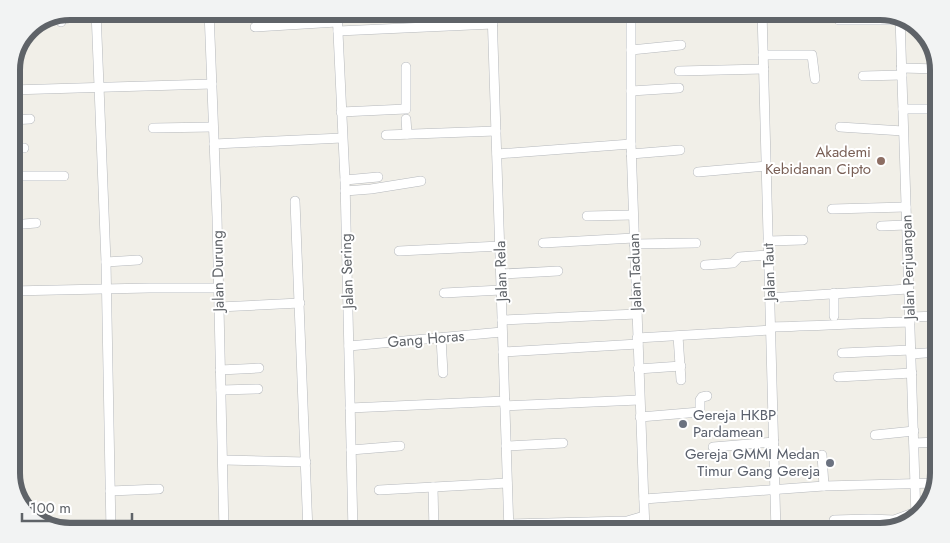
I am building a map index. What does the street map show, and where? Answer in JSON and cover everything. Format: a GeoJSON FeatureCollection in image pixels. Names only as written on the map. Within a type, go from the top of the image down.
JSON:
{"type":"FeatureCollection","features":[{"type":"Feature","properties":{"kind":"street"},"geometry":{"type":"LineString","coordinates":[[96,20],[106,262],[111,523]]}},
{"type":"Feature","properties":{"kind":"street","name":"Jalan Durung"},"geometry":{"type":"LineString","coordinates":[[209,20],[224,523]]}},
{"type":"Feature","properties":{"kind":"street","name":"Jalan Sering"},"geometry":{"type":"LineString","coordinates":[[337,20],[345,191],[353,523]]}},
{"type":"Feature","properties":{"kind":"street","name":"Jalan Rela"},"geometry":{"type":"LineString","coordinates":[[493,20],[509,523]]}},
{"type":"Feature","properties":{"kind":"street","name":"Jalan Taduan"},"geometry":{"type":"LineString","coordinates":[[631,20],[631,154],[644,523]]}},
{"type":"Feature","properties":{"kind":"street","name":"Jalan Taut"},"geometry":{"type":"LineString","coordinates":[[762,20],[776,523]]}},
{"type":"Feature","properties":{"kind":"street"},"geometry":{"type":"LineString","coordinates":[[255,27],[493,24]]}},
{"type":"Feature","properties":{"kind":"street","name":"Jalan Perjuangan"},"geometry":{"type":"LineString","coordinates":[[900,25],[916,507]]}},
{"type":"Feature","properties":{"kind":"street"},"geometry":{"type":"LineString","coordinates":[[631,50],[681,45]]}},
{"type":"Feature","properties":{"kind":"street"},"geometry":{"type":"LineString","coordinates":[[763,55],[812,55],[815,79]]}},
{"type":"Feature","properties":{"kind":"street"},"geometry":{"type":"LineString","coordinates":[[341,112],[406,110],[406,67]]}},
{"type":"Feature","properties":{"kind":"street"},"geometry":{"type":"LineString","coordinates":[[679,71],[764,68]]}},
{"type":"Feature","properties":{"kind":"street"},"geometry":{"type":"LineString","coordinates":[[863,76],[930,69]]}},
{"type":"Feature","properties":{"kind":"street"},"geometry":{"type":"LineString","coordinates":[[20,90],[212,84]]}},
{"type":"Feature","properties":{"kind":"street"},"geometry":{"type":"LineString","coordinates":[[631,91],[679,88]]}},
{"type":"Feature","properties":{"kind":"street"},"geometry":{"type":"LineString","coordinates":[[903,109],[930,109]]}},
{"type":"Feature","properties":{"kind":"street"},"geometry":{"type":"LineString","coordinates":[[20,120],[30,119]]}},
{"type":"Feature","properties":{"kind":"street"},"geometry":{"type":"LineString","coordinates":[[406,119],[407,134]]}},
{"type":"Feature","properties":{"kind":"street"},"geometry":{"type":"LineString","coordinates":[[153,128],[213,127]]}},
{"type":"Feature","properties":{"kind":"street"},"geometry":{"type":"LineString","coordinates":[[840,127],[903,131]]}},
{"type":"Feature","properties":{"kind":"street"},"geometry":{"type":"LineString","coordinates":[[386,135],[496,131]]}},
{"type":"Feature","properties":{"kind":"street"},"geometry":{"type":"LineString","coordinates":[[214,144],[342,138]]}},
{"type":"Feature","properties":{"kind":"street"},"geometry":{"type":"LineString","coordinates":[[497,154],[631,144]]}},
{"type":"Feature","properties":{"kind":"street"},"geometry":{"type":"LineString","coordinates":[[631,154],[680,150]]}},
{"type":"Feature","properties":{"kind":"street"},"geometry":{"type":"LineString","coordinates":[[698,172],[766,166]]}},
{"type":"Feature","properties":{"kind":"street"},"geometry":{"type":"LineString","coordinates":[[20,176],[64,176]]}},
{"type":"Feature","properties":{"kind":"street"},"geometry":{"type":"LineString","coordinates":[[344,180],[378,178]]}},
{"type":"Feature","properties":{"kind":"street"},"geometry":{"type":"LineString","coordinates":[[345,191],[421,181]]}},
{"type":"Feature","properties":{"kind":"street"},"geometry":{"type":"LineString","coordinates":[[295,201],[308,523]]}},
{"type":"Feature","properties":{"kind":"street"},"geometry":{"type":"LineString","coordinates":[[832,209],[906,207]]}},
{"type":"Feature","properties":{"kind":"street"},"geometry":{"type":"LineString","coordinates":[[587,216],[633,215]]}},
{"type":"Feature","properties":{"kind":"street"},"geometry":{"type":"LineString","coordinates":[[20,224],[36,223]]}},
{"type":"Feature","properties":{"kind":"street"},"geometry":{"type":"LineString","coordinates":[[880,226],[906,225]]}},
{"type":"Feature","properties":{"kind":"street"},"geometry":{"type":"LineString","coordinates":[[768,241],[803,240]]}},
{"type":"Feature","properties":{"kind":"street"},"geometry":{"type":"LineString","coordinates":[[543,243],[634,241],[696,243]]}},
{"type":"Feature","properties":{"kind":"street"},"geometry":{"type":"LineString","coordinates":[[399,251],[500,246]]}},
{"type":"Feature","properties":{"kind":"street"},"geometry":{"type":"LineString","coordinates":[[705,265],[733,264],[740,257],[768,255]]}},
{"type":"Feature","properties":{"kind":"street"},"geometry":{"type":"LineString","coordinates":[[106,262],[138,260]]}},
{"type":"Feature","properties":{"kind":"street"},"geometry":{"type":"LineString","coordinates":[[501,274],[558,271]]}},
{"type":"Feature","properties":{"kind":"street"},"geometry":{"type":"LineString","coordinates":[[20,291],[218,288]]}},
{"type":"Feature","properties":{"kind":"street"},"geometry":{"type":"LineString","coordinates":[[769,298],[908,289]]}},
{"type":"Feature","properties":{"kind":"street"},"geometry":{"type":"LineString","coordinates":[[444,293],[501,290]]}},
{"type":"Feature","properties":{"kind":"street"},"geometry":{"type":"LineString","coordinates":[[834,293],[834,316]]}},
{"type":"Feature","properties":{"kind":"street"},"geometry":{"type":"LineString","coordinates":[[219,307],[300,303]]}},
{"type":"Feature","properties":{"kind":"street"},"geometry":{"type":"LineString","coordinates":[[502,320],[637,314]]}},
{"type":"Feature","properties":{"kind":"street"},"geometry":{"type":"LineString","coordinates":[[503,352],[678,336],[834,326],[930,317]]}},
{"type":"Feature","properties":{"kind":"street","name":"Gang Horas"},"geometry":{"type":"LineString","coordinates":[[349,346],[502,332]]}},
{"type":"Feature","properties":{"kind":"street"},"geometry":{"type":"LineString","coordinates":[[678,336],[681,380]]}},
{"type":"Feature","properties":{"kind":"street"},"geometry":{"type":"LineString","coordinates":[[441,338],[443,373]]}},
{"type":"Feature","properties":{"kind":"street"},"geometry":{"type":"LineString","coordinates":[[842,353],[930,352]]}},
{"type":"Feature","properties":{"kind":"street"},"geometry":{"type":"LineString","coordinates":[[638,369],[680,366]]}},
{"type":"Feature","properties":{"kind":"street"},"geometry":{"type":"LineString","coordinates":[[220,370],[259,368]]}},
{"type":"Feature","properties":{"kind":"street"},"geometry":{"type":"LineString","coordinates":[[838,378],[912,373]]}},
{"type":"Feature","properties":{"kind":"street"},"geometry":{"type":"LineString","coordinates":[[221,390],[258,389]]}},
{"type":"Feature","properties":{"kind":"street"},"geometry":{"type":"LineString","coordinates":[[640,417],[700,412],[701,398],[707,396]]}},
{"type":"Feature","properties":{"kind":"street"},"geometry":{"type":"LineString","coordinates":[[350,408],[639,400]]}},
{"type":"Feature","properties":{"kind":"street"},"geometry":{"type":"LineString","coordinates":[[875,435],[914,430]]}},
{"type":"Feature","properties":{"kind":"street"},"geometry":{"type":"LineString","coordinates":[[713,447],[774,442]]}},
{"type":"Feature","properties":{"kind":"street"},"geometry":{"type":"LineString","coordinates":[[914,443],[930,442]]}},
{"type":"Feature","properties":{"kind":"street"},"geometry":{"type":"LineString","coordinates":[[506,446],[563,443]]}},
{"type":"Feature","properties":{"kind":"street"},"geometry":{"type":"LineString","coordinates":[[351,450],[400,446]]}},
{"type":"Feature","properties":{"kind":"street"},"geometry":{"type":"LineString","coordinates":[[822,455],[824,486]]}},
{"type":"Feature","properties":{"kind":"street"},"geometry":{"type":"LineString","coordinates":[[223,460],[306,462]]}},
{"type":"Feature","properties":{"kind":"street"},"geometry":{"type":"LineString","coordinates":[[379,490],[507,483]]}},
{"type":"Feature","properties":{"kind":"street"},"geometry":{"type":"LineString","coordinates":[[644,499],[824,486],[929,483]]}},
{"type":"Feature","properties":{"kind":"street"},"geometry":{"type":"LineString","coordinates":[[433,487],[434,523]]}},
{"type":"Feature","properties":{"kind":"street"},"geometry":{"type":"LineString","coordinates":[[110,491],[158,489]]}},
{"type":"Feature","properties":{"kind":"street"},"geometry":{"type":"LineString","coordinates":[[593,523],[627,521],[644,516]]}},
{"type":"Feature","properties":{"kind":"street"},"geometry":{"type":"LineString","coordinates":[[834,520],[894,520],[901,518]]}},
{"type":"Feature","properties":{"kind":"place","name":"Akademi Kebidanan Cipto"},"geometry":{"type":"Point","coordinates":[881,161]}},
{"type":"Feature","properties":{"kind":"place","name":"Gereja HKBP Pardamean"},"geometry":{"type":"Point","coordinates":[683,424]}},
{"type":"Feature","properties":{"kind":"place","name":"Gereja GMMI Medan Timur Gang Gereja"},"geometry":{"type":"Point","coordinates":[830,463]}}]}
